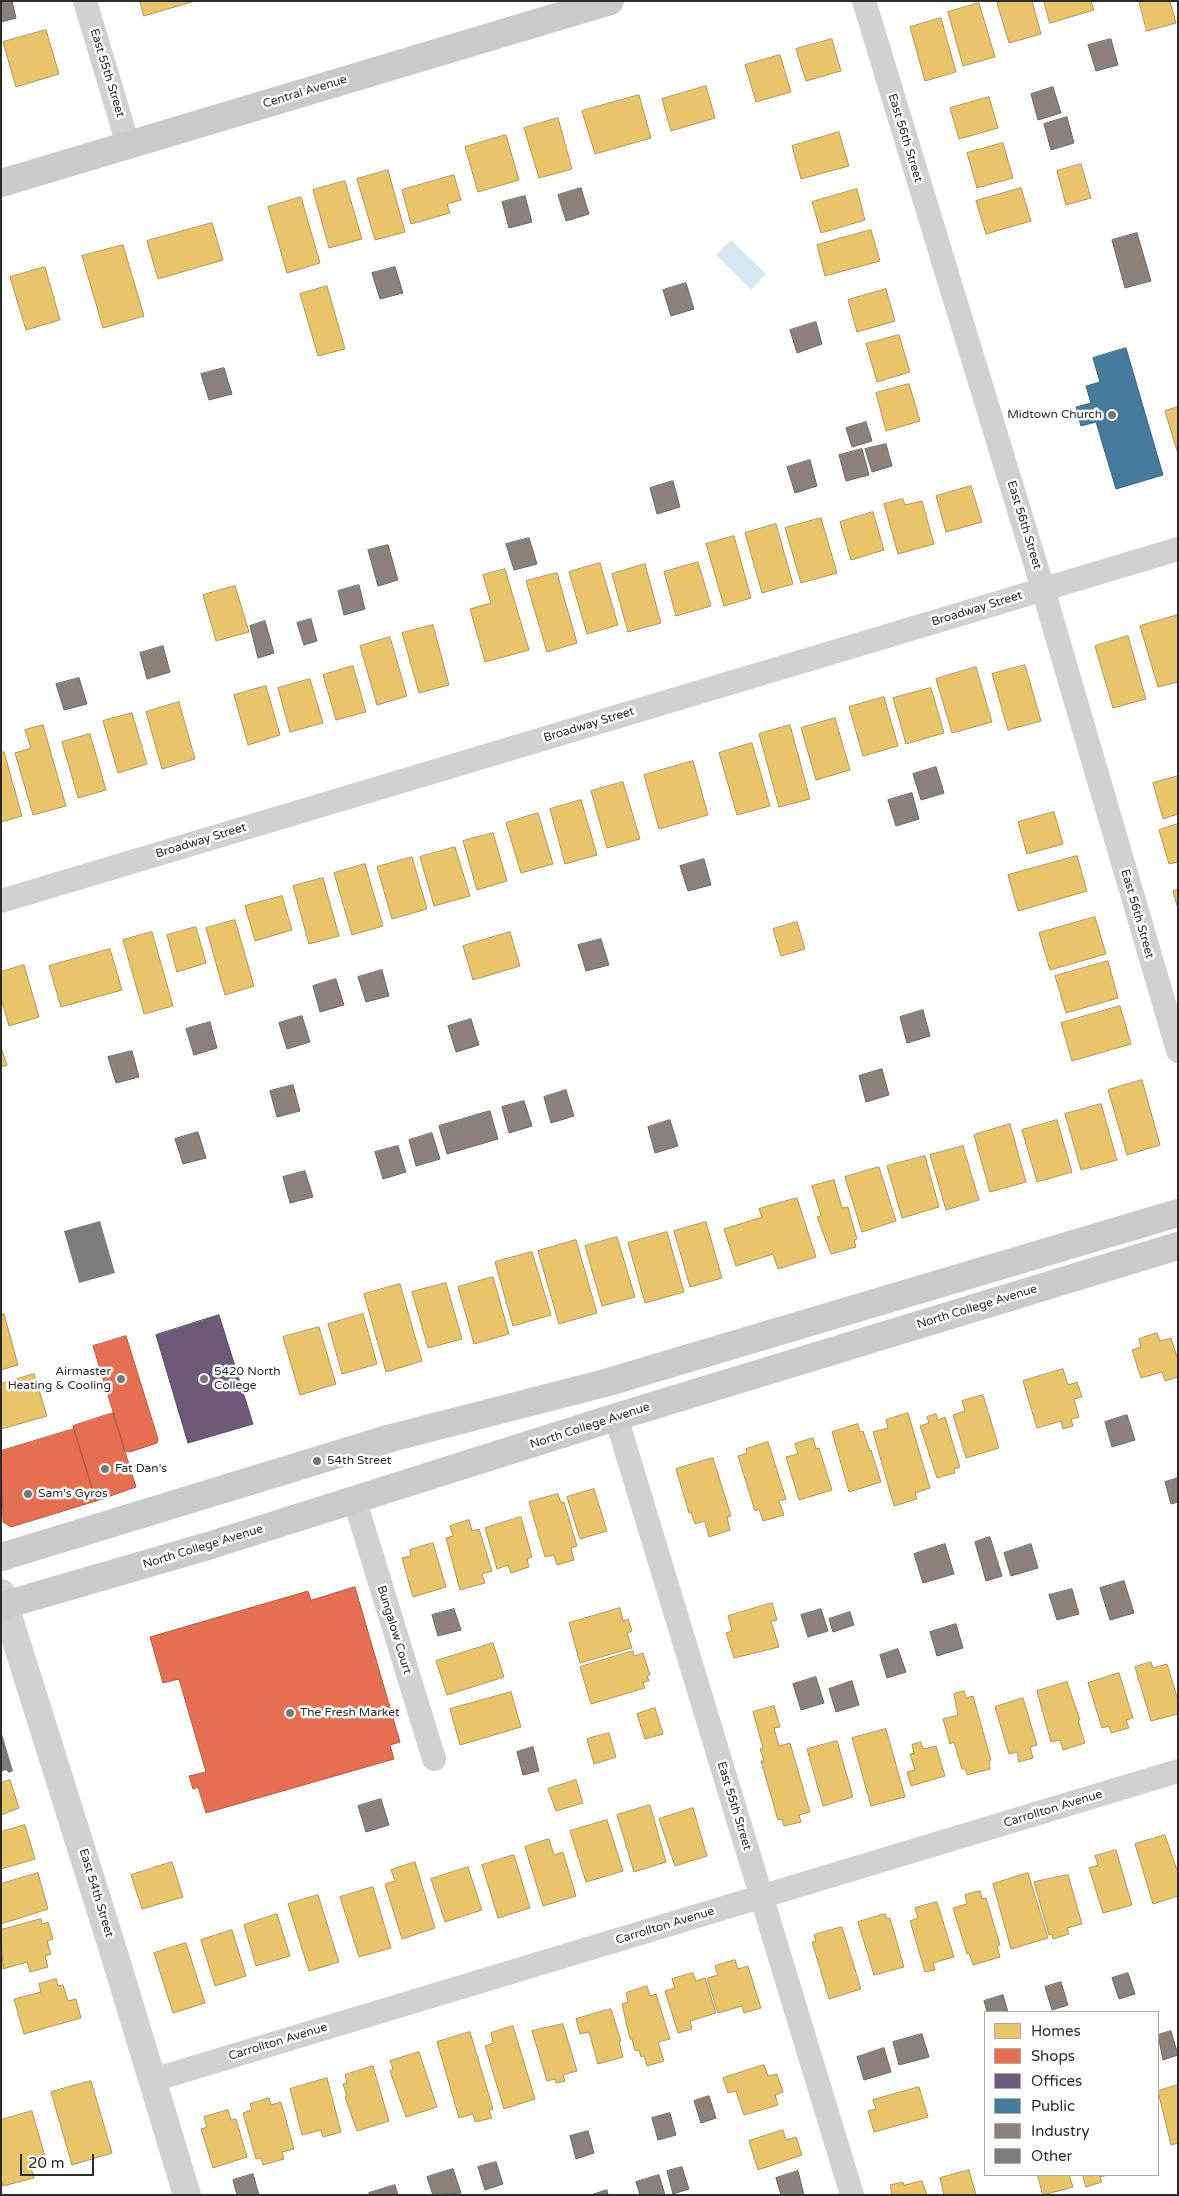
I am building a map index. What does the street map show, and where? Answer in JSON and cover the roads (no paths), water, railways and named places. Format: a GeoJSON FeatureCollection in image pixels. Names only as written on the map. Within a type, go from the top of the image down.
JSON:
{"type":"FeatureCollection","features":[{"type":"Feature","properties":{"kind":"main road","name":"Central Avenue"},"geometry":{"type":"LineString","coordinates":[[1,183],[610,1]]}},
{"type":"Feature","properties":{"kind":"main road"},"geometry":{"type":"LineString","coordinates":[[1,1557],[391,1438],[605,1382],[1178,1213]]}},
{"type":"Feature","properties":{"kind":"main road","name":"North College Avenue"},"geometry":{"type":"LineString","coordinates":[[3,1601],[355,1501],[616,1417],[1178,1246]]}},
{"type":"Feature","properties":{"kind":"street","name":"East 55th Street"},"geometry":{"type":"LineString","coordinates":[[85,1],[128,145]]}},
{"type":"Feature","properties":{"kind":"street","name":"East 56th Street"},"geometry":{"type":"LineString","coordinates":[[864,1],[1043,589],[1178,1051]]}},
{"type":"Feature","properties":{"kind":"street","name":"Broadway Street"},"geometry":{"type":"LineString","coordinates":[[1,901],[1178,549]]}},
{"type":"Feature","properties":{"kind":"street","name":"East 55th Street"},"geometry":{"type":"LineString","coordinates":[[616,1417],[852,2195]]}},
{"type":"Feature","properties":{"kind":"street","name":"Bungalow Court"},"geometry":{"type":"LineString","coordinates":[[355,1501],[434,1759]]}},
{"type":"Feature","properties":{"kind":"street","name":"East 54th Street"},"geometry":{"type":"LineString","coordinates":[[3,1601],[153,2080],[187,2195]]}},
{"type":"Feature","properties":{"kind":"street","name":"Carrollton Avenue"},"geometry":{"type":"LineString","coordinates":[[153,2080],[1178,1771]]}},
{"type":"Feature","properties":{"kind":"place","name":"Midtown Church"},"geometry":{"type":"Point","coordinates":[1112,415]}},
{"type":"Feature","properties":{"kind":"place","name":"Airmaster Heating & Cooling"},"geometry":{"type":"Point","coordinates":[121,1379]}},
{"type":"Feature","properties":{"kind":"place","name":"5420 North College"},"geometry":{"type":"Point","coordinates":[204,1379]}},
{"type":"Feature","properties":{"kind":"place","name":"54th Street"},"geometry":{"type":"Point","coordinates":[317,1461]}},
{"type":"Feature","properties":{"kind":"place","name":"Fat Dan's"},"geometry":{"type":"Point","coordinates":[105,1469]}},
{"type":"Feature","properties":{"kind":"place","name":"Sam's Gyros"},"geometry":{"type":"Point","coordinates":[28,1494]}},
{"type":"Feature","properties":{"kind":"place","name":"The Fresh Market"},"geometry":{"type":"Point","coordinates":[290,1713]}}]}
